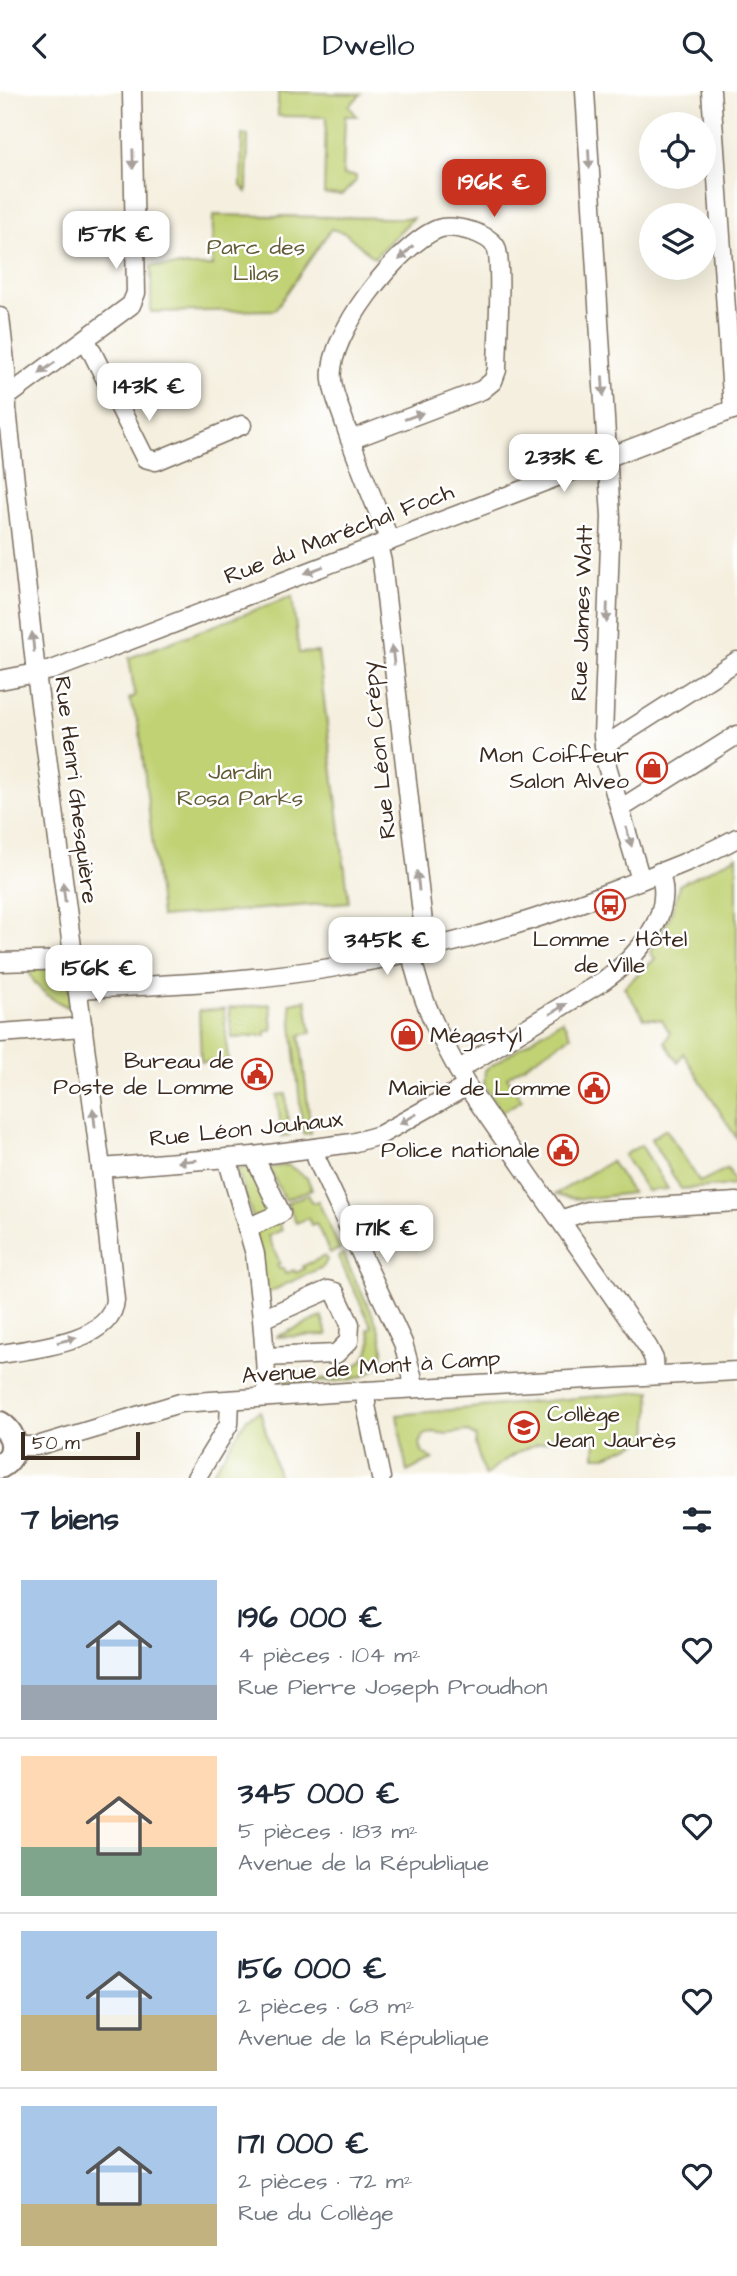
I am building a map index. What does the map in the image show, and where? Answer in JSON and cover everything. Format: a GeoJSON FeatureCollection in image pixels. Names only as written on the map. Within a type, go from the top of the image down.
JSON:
{"type":"FeatureCollection","features":[{"type":"Feature","properties":{"kind":"street"},"geometry":{"type":"LineString","coordinates":[[3,400],[131,305],[136,293],[132,91]]}},
{"type":"Feature","properties":{"kind":"street","name":"Rue James Watt"},"geometry":{"type":"LineString","coordinates":[[585,91],[611,517],[604,746],[607,766],[641,880]]}},
{"type":"Feature","properties":{"kind":"street"},"geometry":{"type":"LineString","coordinates":[[711,91],[735,409]]}},
{"type":"Feature","properties":{"kind":"street","name":"Rue Léon Crépy"},"geometry":{"type":"LineString","coordinates":[[350,440],[482,390],[493,381],[497,370],[499,268],[496,247],[483,235],[466,229],[441,227],[422,237],[361,302],[343,332],[334,355],[331,379],[350,440],[384,543],[382,562],[422,994],[463,1078],[651,1353],[655,1374]]}},
{"type":"Feature","properties":{"kind":"street","name":"Rue Henri Ghesquière"},"geometry":{"type":"LineString","coordinates":[[0,317],[6,370],[3,400],[72,960],[101,1168],[115,1300],[113,1312],[105,1324],[88,1334],[39,1348],[0,1354]]}},
{"type":"Feature","properties":{"kind":"street"},"geometry":{"type":"LineString","coordinates":[[86,340],[145,458],[156,461],[242,425]]}},
{"type":"Feature","properties":{"kind":"street","name":"Rue du Maréchal Foch"},"geometry":{"type":"LineString","coordinates":[[0,680],[52,670],[735,409]]}},
{"type":"Feature","properties":{"kind":"street"},"geometry":{"type":"LineString","coordinates":[[604,746],[737,661]]}},
{"type":"Feature","properties":{"kind":"street"},"geometry":{"type":"LineString","coordinates":[[621,809],[737,735]]}},
{"type":"Feature","properties":{"kind":"street"},"geometry":{"type":"LineString","coordinates":[[77,989],[267,976],[332,968],[419,951],[511,927],[641,880],[737,838]]}},
{"type":"Feature","properties":{"kind":"street"},"geometry":{"type":"LineString","coordinates":[[463,1078],[603,981],[642,945],[659,917],[664,895],[659,872]]}},
{"type":"Feature","properties":{"kind":"street"},"geometry":{"type":"LineString","coordinates":[[0,962],[72,960]]}},
{"type":"Feature","properties":{"kind":"street"},"geometry":{"type":"LineString","coordinates":[[0,1033],[83,1027]]}},
{"type":"Feature","properties":{"kind":"street","name":"Rue Léon Jouhaux"},"geometry":{"type":"LineString","coordinates":[[101,1168],[254,1156],[352,1143],[380,1135],[463,1078]]}},
{"type":"Feature","properties":{"kind":"street"},"geometry":{"type":"LineString","coordinates":[[315,1149],[317,1160],[403,1343],[413,1388]]}},
{"type":"Feature","properties":{"kind":"street"},"geometry":{"type":"LineString","coordinates":[[247,1228],[281,1213],[254,1156]]}},
{"type":"Feature","properties":{"kind":"street"},"geometry":{"type":"LineString","coordinates":[[227,1158],[255,1254],[267,1397]]}},
{"type":"Feature","properties":{"kind":"street"},"geometry":{"type":"LineString","coordinates":[[560,1220],[587,1211],[737,1202]]}},
{"type":"Feature","properties":{"kind":"street"},"geometry":{"type":"LineString","coordinates":[[262,1319],[328,1290],[335,1292],[350,1324],[349,1341],[337,1354],[265,1357]]}},
{"type":"Feature","properties":{"kind":"street","name":"Avenue de Mont à Camp"},"geometry":{"type":"LineString","coordinates":[[7,1456],[180,1403],[737,1371]]}},
{"type":"Feature","properties":{"kind":"street"},"geometry":{"type":"LineString","coordinates":[[366,1391],[366,1405],[381,1478]]}},
{"type":"Feature","properties":{"kind":"street"},"geometry":{"type":"LineString","coordinates":[[196,1478],[229,1424],[230,1400]]}},
{"type":"Feature","properties":{"kind":"street"},"geometry":{"type":"LineString","coordinates":[[0,1424],[10,1433],[7,1456]]}},
{"type":"Feature","properties":{"kind":"green space"},"geometry":{"type":"Polygon","coordinates":[[[278,92],[361,94],[349,106],[357,116],[345,116],[343,175],[356,176],[356,181],[342,195],[324,194],[326,117],[278,116],[278,92]]]}},
{"type":"Feature","properties":{"kind":"green space"},"geometry":{"type":"Polygon","coordinates":[[[242,134],[248,135],[247,192],[241,186],[242,134]]]}},
{"type":"Feature","properties":{"kind":"green space","name":"Parc des Lilas"},"geometry":{"type":"Polygon","coordinates":[[[213,215],[413,218],[374,258],[345,233],[331,229],[275,310],[151,312],[151,266],[212,266],[213,215]]]}},
{"type":"Feature","properties":{"kind":"green space","name":"Jardin Rosa Parks"},"geometry":{"type":"Polygon","coordinates":[[[292,596],[299,653],[318,652],[349,902],[161,917],[139,725],[129,699],[135,696],[129,658],[292,596]]]}},
{"type":"Feature","properties":{"kind":"green space"},"geometry":{"type":"Polygon","coordinates":[[[737,856],[737,1139],[683,1053],[678,1063],[665,1042],[670,1033],[662,1020],[644,1018],[624,987],[655,959],[650,952],[668,920],[679,885],[737,856]]]}},
{"type":"Feature","properties":{"kind":"green space"},"geometry":{"type":"Polygon","coordinates":[[[46,968],[59,973],[68,982],[71,993],[68,1007],[50,997],[34,982],[29,969],[46,968]]]}},
{"type":"Feature","properties":{"kind":"green space"},"geometry":{"type":"Polygon","coordinates":[[[306,1000],[311,1033],[300,1035],[311,1133],[303,1134],[290,1003],[306,1000]]]}},
{"type":"Feature","properties":{"kind":"green space"},"geometry":{"type":"Polygon","coordinates":[[[270,1004],[272,1031],[266,1031],[266,1035],[232,1038],[229,1008],[270,1004]]]}},
{"type":"Feature","properties":{"kind":"green space"},"geometry":{"type":"Polygon","coordinates":[[[224,1009],[228,1060],[201,1062],[199,1011],[224,1009]]]}},
{"type":"Feature","properties":{"kind":"green space"},"geometry":{"type":"Polygon","coordinates":[[[562,1020],[571,1036],[507,1077],[522,1100],[502,1112],[484,1086],[485,1070],[562,1020]]]}},
{"type":"Feature","properties":{"kind":"green space"},"geometry":{"type":"Polygon","coordinates":[[[286,1094],[289,1136],[282,1137],[277,1095],[286,1094]]]}},
{"type":"Feature","properties":{"kind":"green space"},"geometry":{"type":"Polygon","coordinates":[[[666,1129],[700,1182],[728,1168],[736,1185],[681,1189],[651,1139],[666,1129]]]}},
{"type":"Feature","properties":{"kind":"green space"},"geometry":{"type":"Polygon","coordinates":[[[641,1145],[668,1189],[647,1191],[624,1155],[641,1145]]]}},
{"type":"Feature","properties":{"kind":"green space"},"geometry":{"type":"Polygon","coordinates":[[[611,1161],[632,1193],[583,1199],[556,1194],[611,1161]]]}},
{"type":"Feature","properties":{"kind":"green space"},"geometry":{"type":"Polygon","coordinates":[[[288,1165],[307,1178],[312,1189],[285,1200],[269,1168],[288,1165]]]}},
{"type":"Feature","properties":{"kind":"green space"},"geometry":{"type":"Polygon","coordinates":[[[254,1167],[275,1209],[254,1221],[237,1169],[254,1167]]]}},
{"type":"Feature","properties":{"kind":"green space"},"geometry":{"type":"Polygon","coordinates":[[[308,1194],[312,1203],[318,1201],[340,1249],[330,1253],[316,1223],[311,1225],[308,1218],[296,1223],[287,1203],[308,1194]]]}},
{"type":"Feature","properties":{"kind":"green space"},"geometry":{"type":"Polygon","coordinates":[[[278,1221],[282,1230],[268,1236],[280,1263],[277,1264],[279,1269],[283,1268],[285,1274],[294,1270],[296,1273],[304,1269],[303,1266],[325,1256],[327,1260],[323,1267],[263,1295],[254,1233],[278,1221]]]}},
{"type":"Feature","properties":{"kind":"green space"},"geometry":{"type":"Polygon","coordinates":[[[343,1254],[380,1331],[383,1353],[380,1363],[372,1371],[351,1379],[272,1383],[335,1378],[335,1374],[357,1365],[367,1353],[370,1345],[368,1329],[372,1327],[338,1257],[343,1254]]]}},
{"type":"Feature","properties":{"kind":"green space"},"geometry":{"type":"Polygon","coordinates":[[[322,1317],[327,1335],[276,1337],[317,1319],[322,1317]]]}},
{"type":"Feature","properties":{"kind":"green space"},"geometry":{"type":"Polygon","coordinates":[[[651,1391],[648,1439],[606,1456],[595,1456],[596,1435],[565,1437],[522,1450],[485,1476],[475,1444],[476,1437],[467,1431],[447,1434],[434,1432],[424,1435],[420,1444],[423,1453],[433,1459],[407,1472],[397,1415],[651,1391]]]}},
{"type":"Feature","properties":{"kind":"green space"},"geometry":{"type":"Polygon","coordinates":[[[260,1411],[279,1478],[209,1478],[247,1418],[260,1411]]]}},
{"type":"Feature","properties":{"kind":"place","name":"Mon Coiffeur Salon Alveo"},"geometry":{"type":"Point","coordinates":[652,768]}},
{"type":"Feature","properties":{"kind":"place","name":"Lomme – Hôtel de Ville"},"geometry":{"type":"Point","coordinates":[610,905]}},
{"type":"Feature","properties":{"kind":"place","name":"Mégastyl"},"geometry":{"type":"Point","coordinates":[407,1035]}},
{"type":"Feature","properties":{"kind":"place","name":"Bureau de Poste de Lomme"},"geometry":{"type":"Point","coordinates":[257,1074]}},
{"type":"Feature","properties":{"kind":"place","name":"Mairie de Lomme"},"geometry":{"type":"Point","coordinates":[594,1088]}},
{"type":"Feature","properties":{"kind":"place","name":"Police nationale"},"geometry":{"type":"Point","coordinates":[563,1150]}},
{"type":"Feature","properties":{"kind":"place","name":"Collège Jean Jaurès"},"geometry":{"type":"Point","coordinates":[524,1427]}}]}
